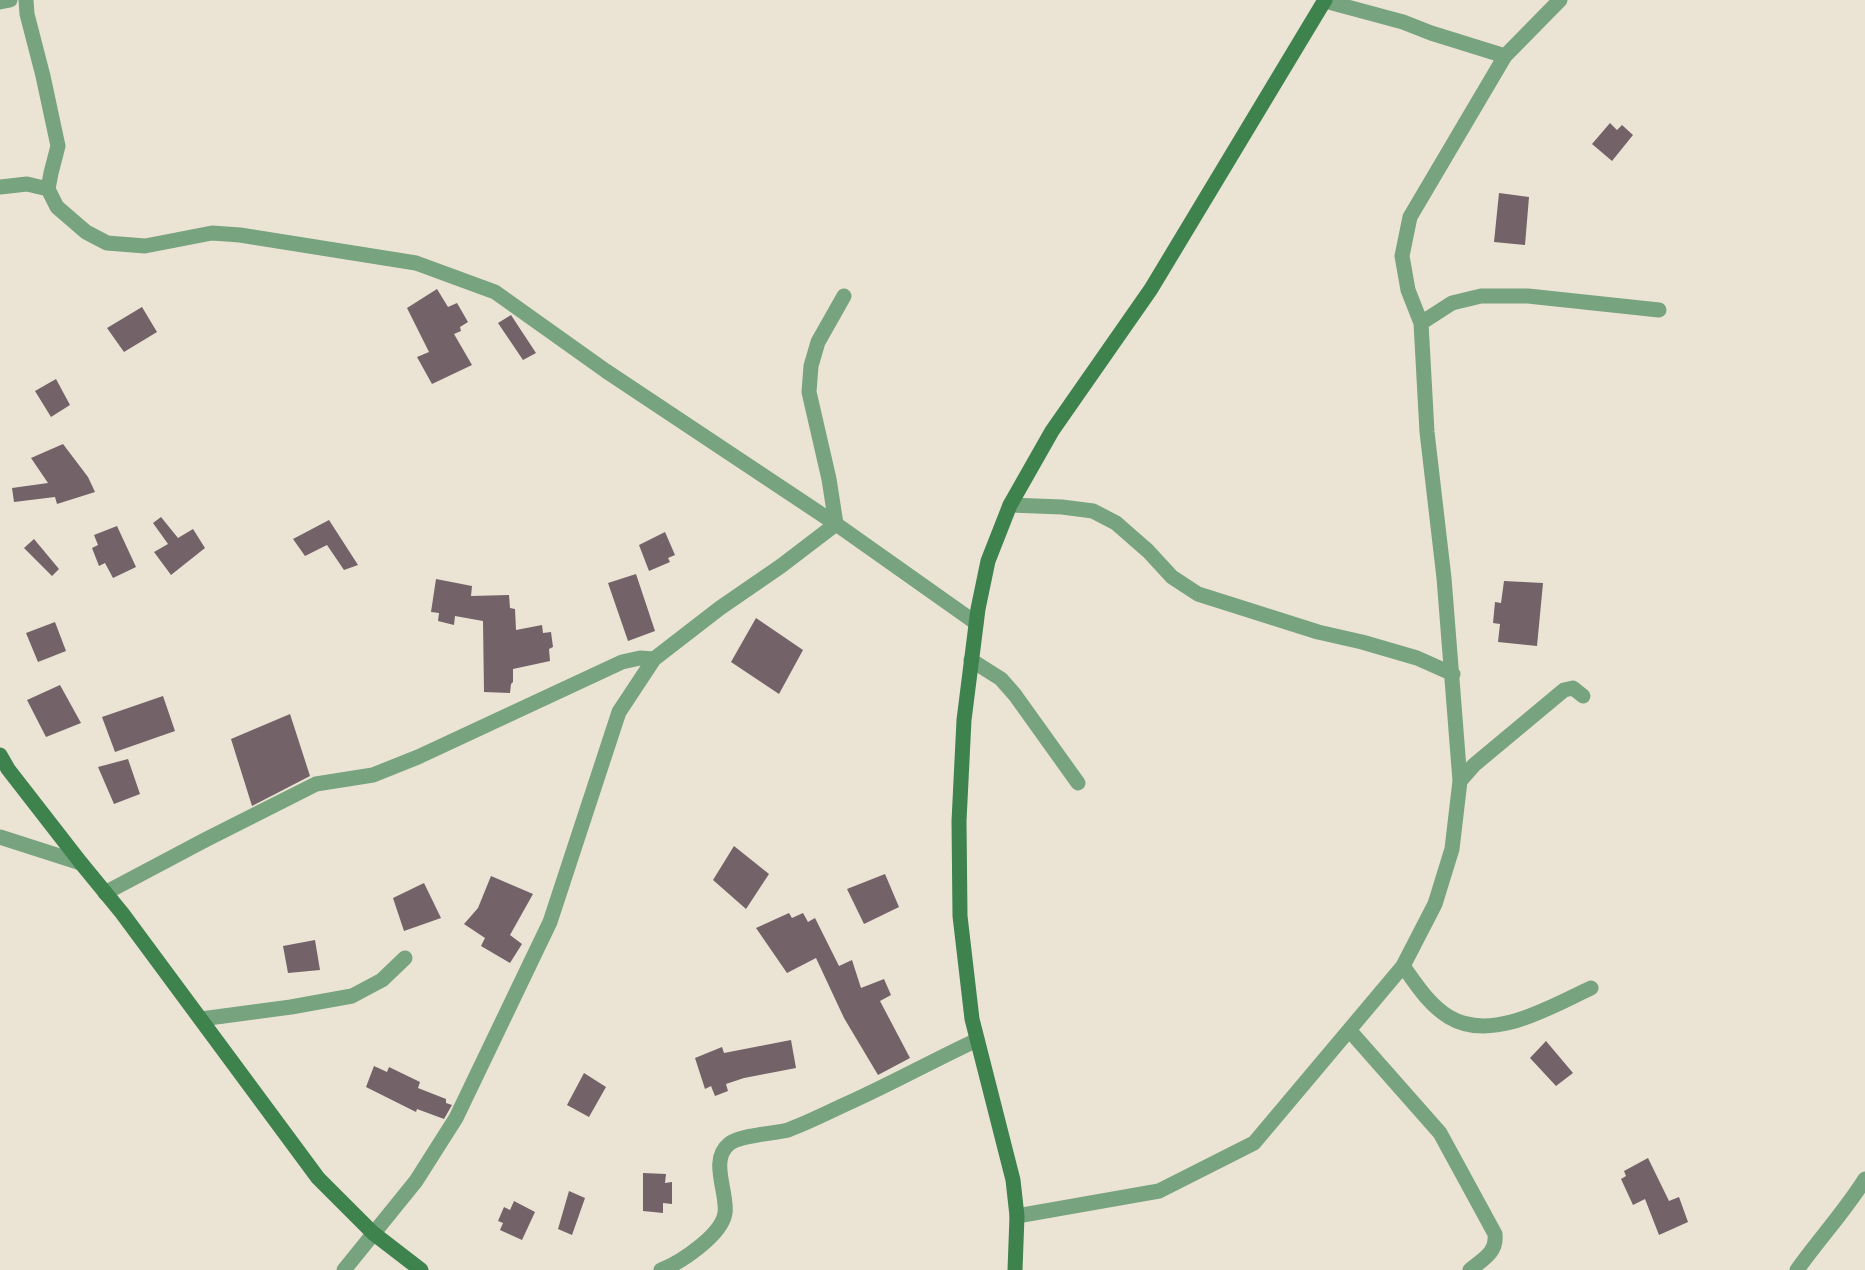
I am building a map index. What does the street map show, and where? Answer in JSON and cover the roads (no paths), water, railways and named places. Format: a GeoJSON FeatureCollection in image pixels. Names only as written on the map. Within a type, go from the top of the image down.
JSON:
{"type":"FeatureCollection","features":[{"type":"Feature","properties":{"kind":"street"},"geometry":{"type":"LineString","coordinates":[[0,2],[10,0]]}},
{"type":"Feature","properties":{"kind":"street"},"geometry":{"type":"LineString","coordinates":[[26,0],[26,14],[43,76],[58,146],[50,173],[48,189],[57,207],[86,232],[107,243],[145,246],[212,233],[240,235],[416,263],[495,292],[606,371],[836,524],[976,623]]}},
{"type":"Feature","properties":{"kind":"street"},"geometry":{"type":"LineString","coordinates":[[1015,1270],[1017,1216],[1013,1180],[972,1019],[960,916],[960,812],[964,720],[976,623],[988,561],[1010,505],[1052,431],[1151,289],[1325,0],[1403,22],[1431,33],[1505,56]]}},
{"type":"Feature","properties":{"kind":"street"},"geometry":{"type":"LineString","coordinates":[[1017,1216],[1159,1191],[1254,1142],[1350,1031],[1403,966],[1435,904],[1452,848],[1460,781],[1444,578],[1427,432],[1421,323],[1408,290],[1402,256],[1410,217],[1505,56],[1560,0]]}},
{"type":"Feature","properties":{"kind":"street"},"geometry":{"type":"LineString","coordinates":[[0,187],[28,184],[48,189]]}},
{"type":"Feature","properties":{"kind":"street"},"geometry":{"type":"LineString","coordinates":[[836,524],[829,480],[809,392],[811,366],[818,342],[844,296]]}},
{"type":"Feature","properties":{"kind":"street"},"geometry":{"type":"LineString","coordinates":[[1421,323],[1452,303],[1481,296],[1528,296],[1659,310]]}},
{"type":"Feature","properties":{"kind":"street"},"geometry":{"type":"LineString","coordinates":[[1010,505],[1062,507],[1093,511],[1116,523],[1172,577],[1198,594],[1318,632],[1362,642],[1417,658],[1453,674]]}},
{"type":"Feature","properties":{"kind":"street"},"geometry":{"type":"LineString","coordinates":[[344,1270],[416,1181],[456,1118],[550,922],[619,712],[654,659],[720,608],[781,566],[836,524]]}},
{"type":"Feature","properties":{"kind":"street"},"geometry":{"type":"LineString","coordinates":[[105,893],[316,784],[373,775],[418,757],[622,662],[640,658],[654,659]]}},
{"type":"Feature","properties":{"kind":"street"},"geometry":{"type":"LineString","coordinates":[[972,660],[1001,679],[1015,695],[1078,783]]}},
{"type":"Feature","properties":{"kind":"street"},"geometry":{"type":"LineString","coordinates":[[1460,781],[1474,765],[1564,690],[1573,688],[1583,696]]}},
{"type":"Feature","properties":{"kind":"street"},"geometry":{"type":"LineString","coordinates":[[0,755],[8,769],[201,1019],[318,1178],[373,1233],[420,1270]]}},
{"type":"Feature","properties":{"kind":"street"},"geometry":{"type":"LineString","coordinates":[[0,837],[81,863]]}},
{"type":"Feature","properties":{"kind":"street"},"geometry":{"type":"LineString","coordinates":[[201,1019],[352,996],[382,980],[405,958]]}},
{"type":"Feature","properties":{"kind":"street"},"geometry":{"type":"LineString","coordinates":[[1403,966],[1426,997],[1449,1017],[1470,1026],[1495,1025],[1527,1017],[1591,988]]}},
{"type":"Feature","properties":{"kind":"street"},"geometry":{"type":"LineString","coordinates":[[1350,1031],[1440,1133],[1495,1234],[1496,1244],[1490,1254],[1470,1270]]}},
{"type":"Feature","properties":{"kind":"street"},"geometry":{"type":"LineString","coordinates":[[661,1270],[676,1264],[709,1238],[725,1215],[725,1202],[720,1176],[721,1154],[729,1143],[794,1127],[977,1040]]}},
{"type":"Feature","properties":{"kind":"street"},"geometry":{"type":"LineString","coordinates":[[1797,1270],[1865,1179]]}}]}
